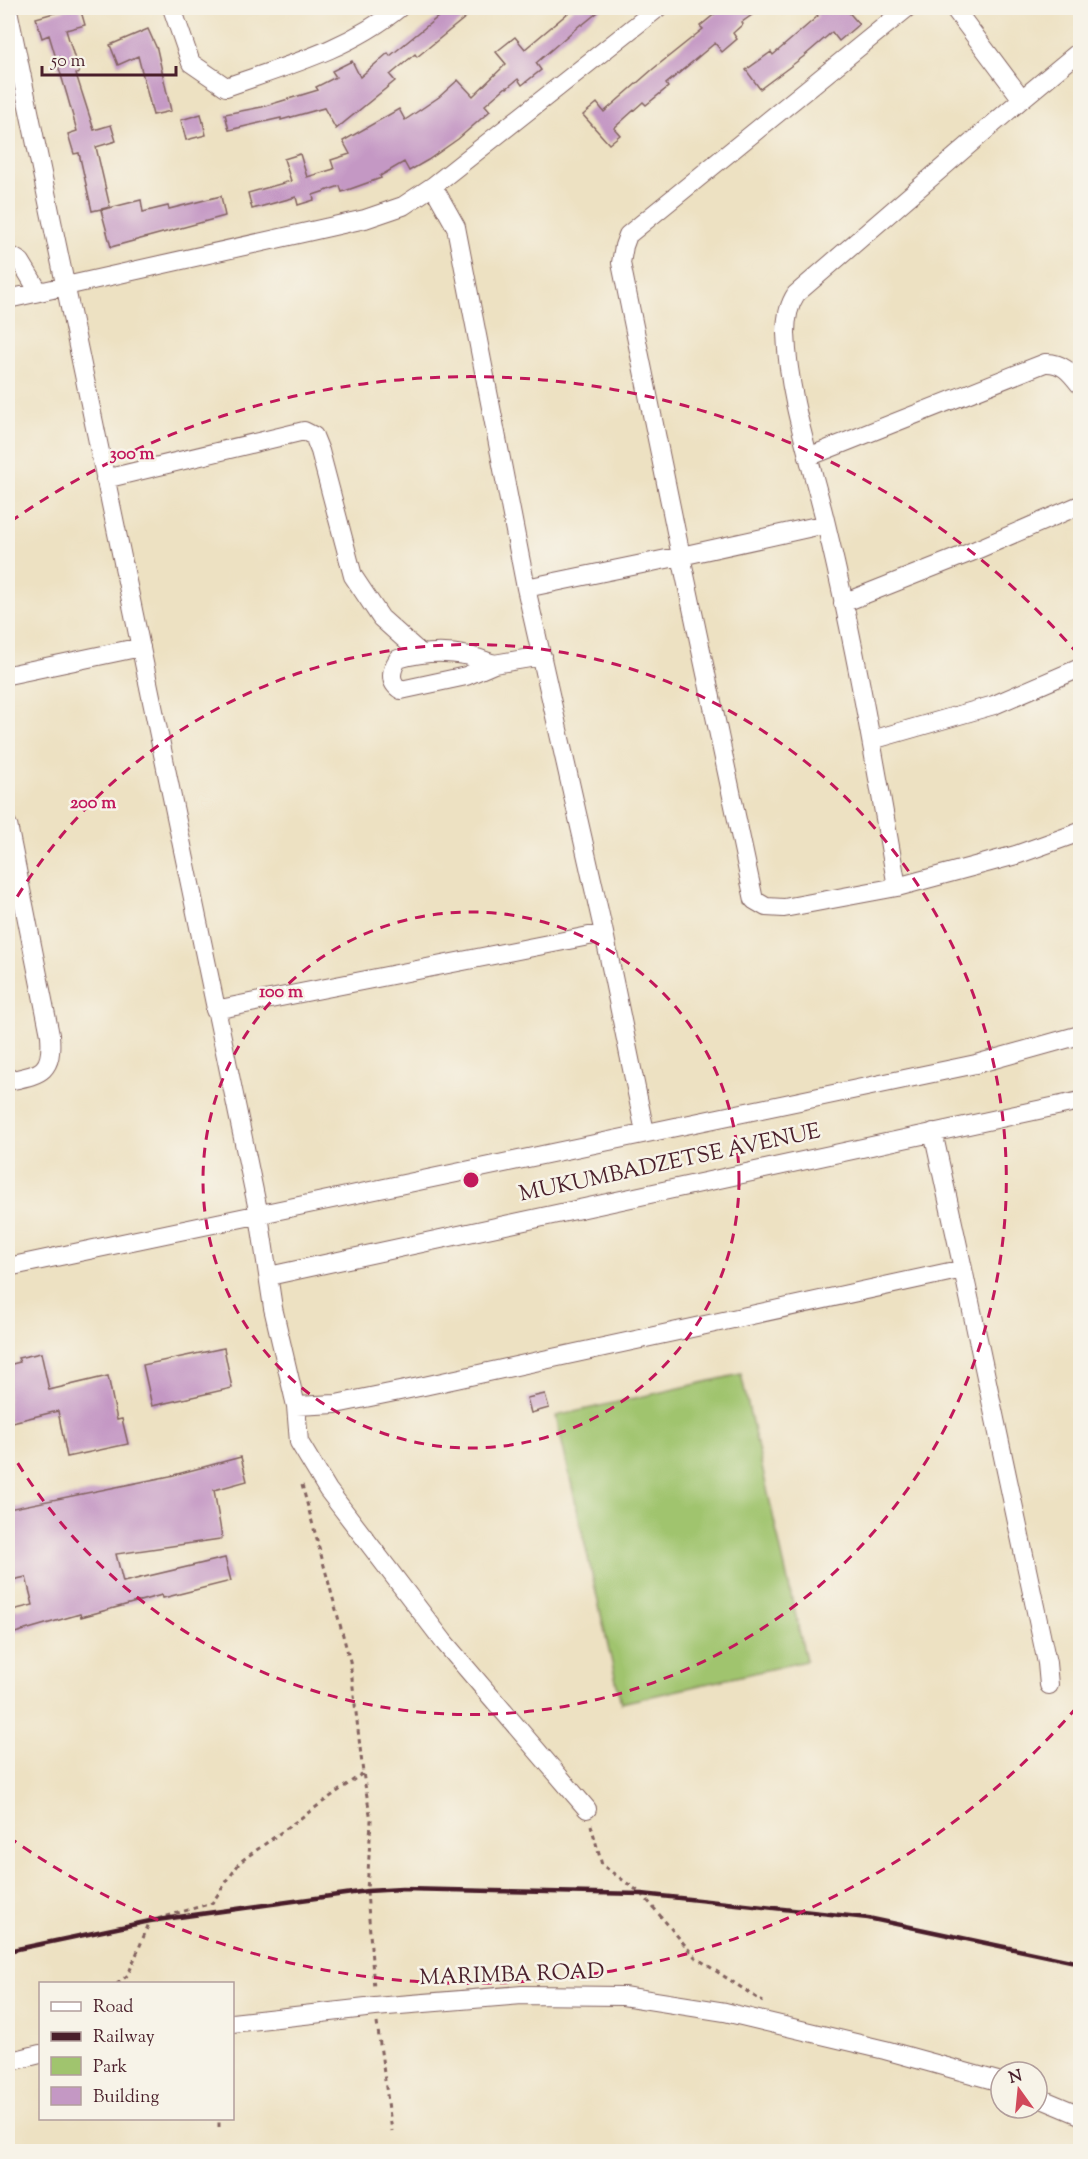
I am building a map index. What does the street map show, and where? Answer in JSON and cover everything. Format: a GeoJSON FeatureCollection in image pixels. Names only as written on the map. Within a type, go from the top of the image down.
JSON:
{"type":"FeatureCollection","features":[{"type":"Feature","properties":{"kind":"street"},"geometry":{"type":"LineString","coordinates":[[172,8],[191,63],[226,87],[333,50],[381,23],[399,8]]}},
{"type":"Feature","properties":{"kind":"street"},"geometry":{"type":"LineString","coordinates":[[8,299],[365,219],[403,206],[434,186],[658,8]]}},
{"type":"Feature","properties":{"kind":"street"},"geometry":{"type":"LineString","coordinates":[[906,8],[628,236],[621,263],[681,556],[754,900],[766,907],[784,908],[897,887],[1016,855],[1080,832]]}},
{"type":"Feature","properties":{"kind":"street"},"geometry":{"type":"LineString","coordinates":[[954,8],[1022,99]]}},
{"type":"Feature","properties":{"kind":"street"},"geometry":{"type":"LineString","coordinates":[[8,10],[259,1215],[273,1308],[296,1406],[299,1442],[328,1490],[444,1642],[587,1809]]}},
{"type":"Feature","properties":{"kind":"street"},"geometry":{"type":"LineString","coordinates":[[897,887],[872,740],[826,524],[792,384],[787,344],[787,316],[796,294],[1080,51]]}},
{"type":"Feature","properties":{"kind":"street"},"geometry":{"type":"LineString","coordinates":[[434,186],[456,227],[526,588],[604,933],[645,1132]]}},
{"type":"Feature","properties":{"kind":"street"},"geometry":{"type":"LineString","coordinates":[[8,254],[21,262],[39,292]]}},
{"type":"Feature","properties":{"kind":"street"},"geometry":{"type":"LineString","coordinates":[[808,457],[1045,363],[1053,362],[1066,368],[1080,385]]}},
{"type":"Feature","properties":{"kind":"street"},"geometry":{"type":"LineString","coordinates":[[105,479],[304,431],[314,436],[353,576],[381,618],[420,653]]}},
{"type":"Feature","properties":{"kind":"street"},"geometry":{"type":"LineString","coordinates":[[843,603],[969,553],[1080,505]]}},
{"type":"Feature","properties":{"kind":"street"},"geometry":{"type":"LineString","coordinates":[[526,588],[826,524]]}},
{"type":"Feature","properties":{"kind":"street"},"geometry":{"type":"LineString","coordinates":[[8,675],[141,647]]}},
{"type":"Feature","properties":{"kind":"street"},"geometry":{"type":"LineString","coordinates":[[495,664],[473,655],[420,653],[398,659],[394,664],[391,678],[401,690],[456,678],[495,664],[542,656]]}},
{"type":"Feature","properties":{"kind":"street"},"geometry":{"type":"LineString","coordinates":[[872,740],[994,705],[1080,668]]}},
{"type":"Feature","properties":{"kind":"street"},"geometry":{"type":"LineString","coordinates":[[8,825],[50,1035],[51,1053],[44,1070],[34,1076],[8,1082]]}},
{"type":"Feature","properties":{"kind":"street"},"geometry":{"type":"LineString","coordinates":[[215,1010],[604,933]]}},
{"type":"Feature","properties":{"kind":"street"},"geometry":{"type":"LineString","coordinates":[[8,1267],[976,1064],[1080,1035]]}},
{"type":"Feature","properties":{"kind":"street","name":"MUKUMBADZETSE AVENUE"},"geometry":{"type":"LineString","coordinates":[[269,1276],[933,1132],[1080,1103]]}},
{"type":"Feature","properties":{"kind":"street"},"geometry":{"type":"LineString","coordinates":[[933,1132],[1044,1651],[1049,1685]]}},
{"type":"Feature","properties":{"kind":"street"},"geometry":{"type":"LineString","coordinates":[[296,1406],[336,1404],[424,1386],[963,1269]]}},
{"type":"Feature","properties":{"kind":"street","name":"MARIMBA ROAD"},"geometry":{"type":"LineString","coordinates":[[234,2023],[375,2007],[522,1995],[623,1996],[725,2012],[885,2050],[989,2079]]}},
{"type":"Feature","properties":{"kind":"street"},"geometry":{"type":"LineString","coordinates":[[8,2062],[39,2055]]}},
{"type":"Feature","properties":{"kind":"street"},"geometry":{"type":"LineString","coordinates":[[1049,2102],[1080,2115]]}},
{"type":"Feature","properties":{"kind":"path"},"geometry":{"type":"LineString","coordinates":[[302,1483],[350,1661],[371,1820],[367,1891],[375,2007],[392,2131]]}},
{"type":"Feature","properties":{"kind":"path"},"geometry":{"type":"LineString","coordinates":[[118,1982],[128,1975],[150,1921],[212,1903],[240,1862],[363,1773]]}},
{"type":"Feature","properties":{"kind":"path"},"geometry":{"type":"LineString","coordinates":[[587,1809],[602,1864],[642,1894],[695,1957],[763,2001],[776,2024]]}},
{"type":"Feature","properties":{"kind":"path"},"geometry":{"type":"LineString","coordinates":[[219,2120],[219,2127]]}},
{"type":"Feature","properties":{"kind":"green space"},"geometry":{"type":"Polygon","coordinates":[[[741,1374],[806,1661],[621,1703],[556,1416],[741,1374]]]}},
{"type":"Feature","properties":{"kind":"building"},"geometry":{"type":"Polygon","coordinates":[[[80,8],[85,25],[66,30],[79,73],[76,74],[94,130],[111,125],[116,141],[96,147],[110,207],[92,211],[79,153],[74,154],[68,134],[77,131],[67,95],[49,35],[42,38],[36,18],[80,8]]]}},
{"type":"Feature","properties":{"kind":"building"},"geometry":{"type":"Polygon","coordinates":[[[449,8],[477,8],[417,57],[415,54],[390,75],[395,81],[336,129],[324,108],[281,120],[281,118],[229,130],[225,114],[262,107],[318,90],[316,87],[336,77],[332,71],[352,61],[360,77],[388,53],[390,56],[449,8]]]}},
{"type":"Feature","properties":{"kind":"building"},"geometry":{"type":"Polygon","coordinates":[[[574,8],[603,8],[536,63],[541,70],[522,85],[518,79],[506,87],[485,105],[490,111],[458,139],[428,160],[409,171],[404,162],[380,176],[381,178],[342,192],[340,186],[313,195],[314,200],[298,205],[296,197],[252,209],[248,193],[291,181],[284,159],[300,154],[307,177],[334,169],[331,160],[350,154],[343,141],[399,109],[405,120],[439,97],[458,80],[473,96],[506,64],[496,52],[515,37],[525,49],[574,8]]]}},
{"type":"Feature","properties":{"kind":"building"},"geometry":{"type":"Polygon","coordinates":[[[722,8],[762,8],[742,22],[743,24],[733,33],[737,39],[722,52],[715,43],[666,84],[668,87],[646,105],[643,102],[614,128],[620,135],[609,144],[583,115],[597,103],[604,112],[703,29],[700,26],[722,8]]]}},
{"type":"Feature","properties":{"kind":"building"},"geometry":{"type":"Polygon","coordinates":[[[811,8],[845,8],[859,24],[839,41],[832,32],[760,89],[746,70],[771,52],[773,55],[818,16],[811,8]]]}},
{"type":"Feature","properties":{"kind":"building"},"geometry":{"type":"Polygon","coordinates":[[[148,29],[157,49],[171,111],[153,115],[138,56],[118,65],[110,45],[148,29]]]}},
{"type":"Feature","properties":{"kind":"building"},"geometry":{"type":"Polygon","coordinates":[[[201,114],[206,135],[186,140],[181,120],[201,114]]]}},
{"type":"Feature","properties":{"kind":"building"},"geometry":{"type":"Polygon","coordinates":[[[221,196],[225,216],[111,247],[101,210],[141,200],[143,212],[168,206],[169,209],[221,196]]]}},
{"type":"Feature","properties":{"kind":"building"},"geometry":{"type":"Polygon","coordinates":[[[224,1348],[232,1388],[152,1406],[143,1365],[224,1348]]]}},
{"type":"Feature","properties":{"kind":"building"},"geometry":{"type":"Polygon","coordinates":[[[41,1353],[49,1390],[108,1376],[117,1420],[122,1419],[128,1444],[67,1457],[58,1411],[8,1423],[8,1365],[20,1362],[18,1358],[41,1353]]]}},
{"type":"Feature","properties":{"kind":"building"},"geometry":{"type":"Polygon","coordinates":[[[545,1394],[549,1408],[531,1413],[527,1398],[545,1394]]]}},
{"type":"Feature","properties":{"kind":"building"},"geometry":{"type":"Polygon","coordinates":[[[241,1457],[247,1481],[214,1490],[222,1537],[220,1539],[116,1554],[123,1582],[225,1558],[231,1581],[163,1598],[162,1595],[81,1617],[80,1614],[8,1635],[8,1611],[33,1605],[26,1577],[8,1581],[8,1509],[170,1476],[241,1457]]]}},
{"type":"Feature","properties":{"kind":"railway"},"geometry":{"type":"LineString","coordinates":[[8,1951],[150,1921],[367,1891],[402,1889],[642,1894],[868,1918],[1080,1963]]}}]}
